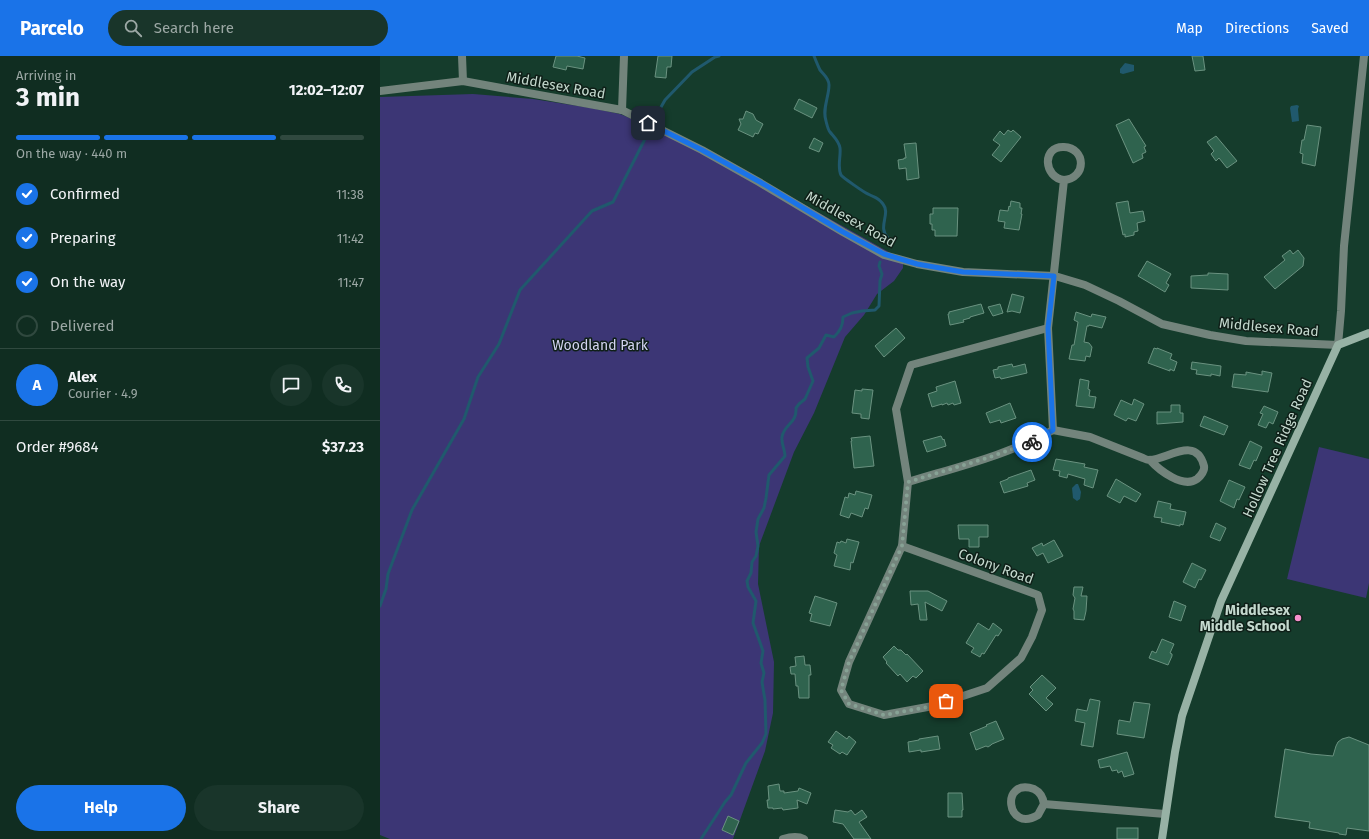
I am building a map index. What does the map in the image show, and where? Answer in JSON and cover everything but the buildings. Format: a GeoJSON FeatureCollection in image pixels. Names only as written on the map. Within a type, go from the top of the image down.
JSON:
{"type":"FeatureCollection","features":[{"type":"Feature","properties":{"kind":"main road","name":"Middlesex Road"},"geometry":{"type":"LineString","coordinates":[[1338,345],[1369,333]]}},
{"type":"Feature","properties":{"kind":"main road","name":"Hollow Tree Ridge Road"},"geometry":{"type":"LineString","coordinates":[[1162,839],[1182,716],[1221,601],[1338,345]]}},
{"type":"Feature","properties":{"kind":"street"},"geometry":{"type":"LineString","coordinates":[[462,56],[463,81]]}},
{"type":"Feature","properties":{"kind":"street"},"geometry":{"type":"LineString","coordinates":[[622,110],[624,56]]}},
{"type":"Feature","properties":{"kind":"street","name":"Hollow Tree Ridge Road"},"geometry":{"type":"LineString","coordinates":[[1338,345],[1344,246],[1364,56]]}},
{"type":"Feature","properties":{"kind":"street","name":"Middlesex Road"},"geometry":{"type":"LineString","coordinates":[[380,91],[463,81],[622,110],[702,150],[760,182],[843,232],[884,254],[917,264],[963,272],[1054,276],[1085,286],[1119,301],[1162,324],[1210,335],[1246,341],[1338,345]]}},
{"type":"Feature","properties":{"kind":"street"},"geometry":{"type":"LineString","coordinates":[[1060,147],[1071,148],[1077,153],[1081,164],[1076,175],[1070,179],[1064,180],[1054,177],[1047,162],[1050,152],[1060,147]]}},
{"type":"Feature","properties":{"kind":"street"},"geometry":{"type":"LineString","coordinates":[[1053,430],[1048,328],[1064,180]]}},
{"type":"Feature","properties":{"kind":"street","name":"Colony Road"},"geometry":{"type":"LineString","coordinates":[[902,546],[1038,595],[1042,610],[1032,637],[1021,658],[987,688],[933,706],[884,715],[849,704],[841,690],[849,662],[902,546],[908,482],[896,410],[911,365],[1048,328]]}},
{"type":"Feature","properties":{"kind":"street"},"geometry":{"type":"LineString","coordinates":[[908,482],[987,458],[1033,441],[1053,430],[1090,437],[1150,460],[1160,470],[1169,476],[1186,481],[1192,481],[1198,478],[1204,468],[1202,460],[1198,455],[1192,451],[1186,450],[1150,460]]}},
{"type":"Feature","properties":{"kind":"street"},"geometry":{"type":"LineString","coordinates":[[1044,804],[1165,814]]}},
{"type":"Feature","properties":{"kind":"street"},"geometry":{"type":"LineString","coordinates":[[783,839],[788,837],[801,837],[804,839]]}},
{"type":"Feature","properties":{"kind":"green space","name":"Woodland Park"},"geometry":{"type":"Polygon","coordinates":[[[473,94],[533,99],[620,114],[707,150],[903,260],[903,268],[894,281],[877,294],[864,315],[845,337],[814,413],[794,452],[759,546],[758,584],[774,662],[773,713],[765,751],[733,839],[390,839],[380,835],[380,97],[473,94]]]}},
{"type":"Feature","properties":{"kind":"green space"},"geometry":{"type":"Polygon","coordinates":[[[1319,447],[1369,459],[1369,583],[1366,598],[1287,579],[1319,447]]]}},
{"type":"Feature","properties":{"kind":"water"},"geometry":{"type":"Polygon","coordinates":[[[1125,63],[1134,65],[1134,71],[1123,74],[1120,73],[1120,69],[1125,63]]]}},
{"type":"Feature","properties":{"kind":"water"},"geometry":{"type":"Polygon","coordinates":[[[1291,106],[1299,106],[1299,121],[1292,122],[1290,108],[1291,106]]]}},
{"type":"Feature","properties":{"kind":"water"},"geometry":{"type":"Polygon","coordinates":[[[1078,484],[1081,492],[1080,499],[1077,501],[1073,498],[1072,488],[1078,484]]]}},
{"type":"Feature","properties":{"kind":"waterway"},"geometry":{"type":"LineString","coordinates":[[656,116],[665,100],[692,72],[719,56]]}},
{"type":"Feature","properties":{"kind":"waterway"},"geometry":{"type":"LineString","coordinates":[[814,56],[820,70],[829,83],[825,116],[827,126],[839,146],[839,169],[841,175],[849,182],[881,201],[886,212],[884,229],[888,238],[887,243]]}},
{"type":"Feature","properties":{"kind":"waterway"},"geometry":{"type":"LineString","coordinates":[[380,606],[386,589],[388,574],[412,510],[464,419],[478,377],[499,344],[520,290],[592,211],[613,202],[646,137]]}},
{"type":"Feature","properties":{"kind":"waterway"},"geometry":{"type":"LineString","coordinates":[[701,839],[731,795],[746,763],[762,743],[766,734],[765,700],[762,682],[764,673],[761,663],[763,651],[753,623],[756,601],[748,587],[747,581],[751,573],[752,562],[756,556],[758,546],[756,532],[758,519],[764,508],[769,475],[785,456],[782,439],[783,433],[793,421],[796,408],[805,399],[813,381],[808,367],[807,358],[819,348],[826,335],[834,337],[836,335],[842,326],[843,317],[852,313],[875,310],[879,306],[880,281],[882,274],[879,266],[880,262]]}},
{"type":"Feature","properties":{"kind":"way so far"},"geometry":{"type":"LineString","coordinates":[[946,701],[933,706],[884,715],[849,704],[841,690],[849,662],[902,546],[908,482],[987,458],[1032,442]]}},
{"type":"Feature","properties":{"kind":"place","name":"Middlesex Middle School"},"geometry":{"type":"Point","coordinates":[1298,618]}},
{"type":"Feature","properties":{"kind":"route"},"geometry":{"type":"LineString","coordinates":[[648,123],[702,150],[760,182],[843,232],[884,254],[917,264],[963,272],[1054,276],[1048,328],[1053,430],[1032,442]]}}]}
